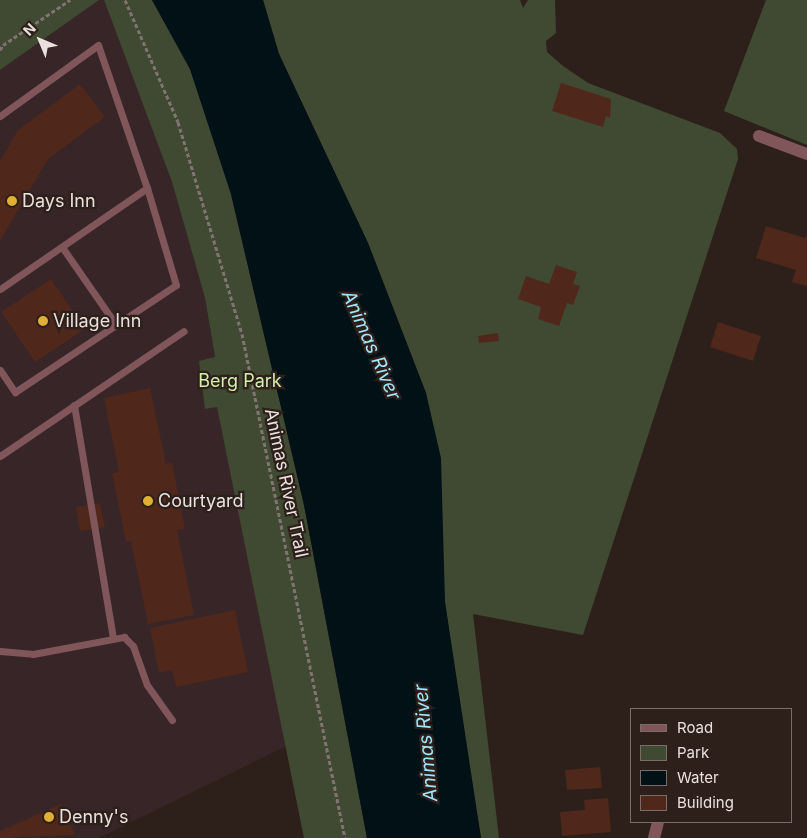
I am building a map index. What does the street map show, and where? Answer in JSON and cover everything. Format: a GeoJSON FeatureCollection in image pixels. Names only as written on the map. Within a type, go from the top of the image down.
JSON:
{"type":"FeatureCollection","features":[{"type":"Feature","properties":{"kind":"street"},"geometry":{"type":"LineString","coordinates":[[759,136],[807,154]]}},
{"type":"Feature","properties":{"kind":"street"},"geometry":{"type":"LineString","coordinates":[[654,838],[658,823]]}},
{"type":"Feature","properties":{"kind":"lane"},"geometry":{"type":"LineString","coordinates":[[0,116],[98,45],[147,188],[176,285],[15,392],[0,370]]}},
{"type":"Feature","properties":{"kind":"lane"},"geometry":{"type":"LineString","coordinates":[[0,289],[147,188]]}},
{"type":"Feature","properties":{"kind":"lane"},"geometry":{"type":"LineString","coordinates":[[62,247],[116,325]]}},
{"type":"Feature","properties":{"kind":"lane"},"geometry":{"type":"LineString","coordinates":[[0,456],[184,331]]}},
{"type":"Feature","properties":{"kind":"lane"},"geometry":{"type":"LineString","coordinates":[[74,406],[113,637]]}},
{"type":"Feature","properties":{"kind":"lane"},"geometry":{"type":"LineString","coordinates":[[0,651],[33,654],[113,637],[124,637],[133,646],[147,685],[172,720]]}},
{"type":"Feature","properties":{"kind":"path"},"geometry":{"type":"LineString","coordinates":[[0,50],[3,45],[70,0]]}},
{"type":"Feature","properties":{"kind":"path","name":"Animas River Trail"},"geometry":{"type":"LineString","coordinates":[[125,0],[178,122],[242,334],[345,838]]}},
{"type":"Feature","properties":{"kind":"shaded area"},"geometry":{"type":"Polygon","coordinates":[[[99,0],[104,0],[172,182],[205,298],[215,357],[205,409],[217,407],[288,745],[99,838],[0,838],[0,70],[99,0]]]}},
{"type":"Feature","properties":{"kind":"green space"},"geometry":{"type":"Polygon","coordinates":[[[0,0],[99,0],[0,70],[0,0]]]}},
{"type":"Feature","properties":{"kind":"green space","name":"Berg Park"},"geometry":{"type":"Polygon","coordinates":[[[104,0],[152,0],[190,69],[231,194],[304,505],[367,838],[304,838],[217,407],[205,409],[199,361],[215,357],[205,298],[172,182],[104,0]]]}},
{"type":"Feature","properties":{"kind":"green space"},"geometry":{"type":"Polygon","coordinates":[[[263,0],[520,0],[523,8],[528,0],[555,0],[556,33],[546,41],[547,52],[563,66],[588,83],[720,133],[737,149],[738,159],[583,635],[473,614],[499,838],[481,838],[465,743],[445,602],[426,393],[368,243],[279,54],[263,0]]]}},
{"type":"Feature","properties":{"kind":"green space"},"geometry":{"type":"Polygon","coordinates":[[[766,0],[807,0],[807,145],[724,111],[766,0]]]}},
{"type":"Feature","properties":{"kind":"water","name":"Animas River"},"geometry":{"type":"Polygon","coordinates":[[[152,0],[263,0],[279,54],[368,243],[426,393],[441,458],[445,602],[481,838],[367,838],[304,505],[231,194],[190,69],[152,0]]]}},
{"type":"Feature","properties":{"kind":"building"},"geometry":{"type":"Polygon","coordinates":[[[561,83],[611,99],[610,118],[606,116],[603,127],[552,111],[561,83]]]}},
{"type":"Feature","properties":{"kind":"building","name":"Days Inn"},"geometry":{"type":"Polygon","coordinates":[[[80,84],[105,117],[48,159],[0,241],[0,161],[18,130],[80,84]]]}},
{"type":"Feature","properties":{"kind":"building"},"geometry":{"type":"Polygon","coordinates":[[[766,226],[805,238],[807,234],[807,286],[792,282],[796,270],[756,258],[766,226]]]}},
{"type":"Feature","properties":{"kind":"building"},"geometry":{"type":"Polygon","coordinates":[[[556,265],[577,272],[573,284],[580,286],[573,305],[567,303],[559,326],[538,319],[541,307],[518,299],[526,276],[549,284],[556,265]]]}},
{"type":"Feature","properties":{"kind":"building","name":"Village Inn"},"geometry":{"type":"Polygon","coordinates":[[[51,279],[85,329],[35,362],[1,312],[51,279]]]}},
{"type":"Feature","properties":{"kind":"building"},"geometry":{"type":"Polygon","coordinates":[[[718,322],[761,336],[753,361],[710,347],[718,322]]]}},
{"type":"Feature","properties":{"kind":"building"},"geometry":{"type":"Polygon","coordinates":[[[498,333],[499,341],[479,343],[478,336],[498,333]]]}},
{"type":"Feature","properties":{"kind":"building","name":"Courtyard"},"geometry":{"type":"Polygon","coordinates":[[[150,388],[166,464],[172,462],[185,529],[177,530],[194,615],[148,624],[131,541],[126,542],[112,473],[119,472],[104,398],[150,388]]]}},
{"type":"Feature","properties":{"kind":"building"},"geometry":{"type":"Polygon","coordinates":[[[100,503],[105,527],[80,531],[76,507],[100,503]]]}},
{"type":"Feature","properties":{"kind":"building"},"geometry":{"type":"Polygon","coordinates":[[[235,610],[248,672],[176,687],[172,670],[159,673],[150,628],[235,610]]]}},
{"type":"Feature","properties":{"kind":"building"},"geometry":{"type":"Polygon","coordinates":[[[600,767],[602,788],[567,790],[565,770],[600,767]]]}},
{"type":"Feature","properties":{"kind":"building"},"geometry":{"type":"Polygon","coordinates":[[[608,798],[611,832],[562,836],[560,812],[585,810],[584,800],[608,798]]]}},
{"type":"Feature","properties":{"kind":"building","name":"Denny's"},"geometry":{"type":"Polygon","coordinates":[[[61,804],[75,835],[0,838],[0,831],[61,804]]]}},
{"type":"Feature","properties":{"kind":"place","name":"Days Inn"},"geometry":{"type":"Point","coordinates":[12,201]}},
{"type":"Feature","properties":{"kind":"place","name":"Village Inn"},"geometry":{"type":"Point","coordinates":[43,321]}},
{"type":"Feature","properties":{"kind":"place","name":"Courtyard"},"geometry":{"type":"Point","coordinates":[148,501]}},
{"type":"Feature","properties":{"kind":"place","name":"Denny's"},"geometry":{"type":"Point","coordinates":[49,817]}}]}
